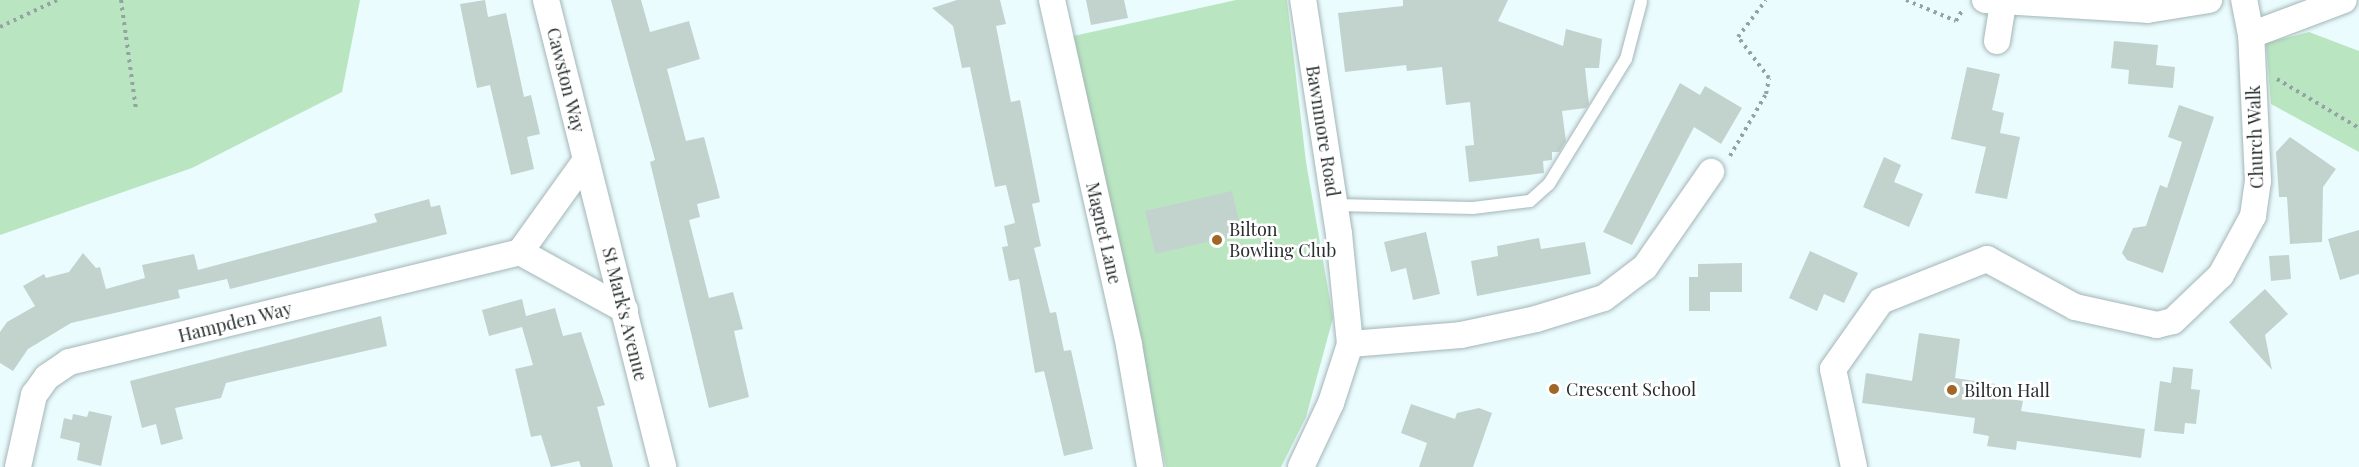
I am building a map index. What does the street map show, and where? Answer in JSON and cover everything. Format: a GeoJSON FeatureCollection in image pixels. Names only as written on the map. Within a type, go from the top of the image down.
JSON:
{"type":"FeatureCollection","features":[{"type":"Feature","properties":{"kind":"street","name":"Cawston Way"},"geometry":{"type":"LineString","coordinates":[[546,0],[586,160]]}},
{"type":"Feature","properties":{"kind":"street","name":"Magnet Lane"},"geometry":{"type":"LineString","coordinates":[[1052,0],[1130,345],[1150,467]]}},
{"type":"Feature","properties":{"kind":"street","name":"Bawnmore Road"},"geometry":{"type":"LineString","coordinates":[[1301,467],[1331,403],[1350,344],[1334,205],[1303,0]]}},
{"type":"Feature","properties":{"kind":"street"},"geometry":{"type":"LineString","coordinates":[[1997,41],[1994,2],[2147,10],[2210,0]]}},
{"type":"Feature","properties":{"kind":"street","name":"Church Walk"},"geometry":{"type":"LineString","coordinates":[[1854,467],[1833,369],[1881,301],[1987,260],[2075,307],[2157,325],[2173,321],[2221,275],[2253,216],[2257,199],[2253,65],[2244,0]]}},
{"type":"Feature","properties":{"kind":"street"},"geometry":{"type":"LineString","coordinates":[[2250,35],[2344,0]]}},
{"type":"Feature","properties":{"kind":"street"},"geometry":{"type":"LineString","coordinates":[[586,160],[520,252],[625,310]]}},
{"type":"Feature","properties":{"kind":"street","name":"St Mark's Avenue"},"geometry":{"type":"LineString","coordinates":[[586,160],[663,467]]}},
{"type":"Feature","properties":{"kind":"street"},"geometry":{"type":"LineString","coordinates":[[1350,344],[1461,334],[1536,319],[1604,298],[1645,267],[1711,172]]}},
{"type":"Feature","properties":{"kind":"street","name":"Hampden Way"},"geometry":{"type":"LineString","coordinates":[[18,467],[34,395],[48,377],[69,362],[520,252]]}},
{"type":"Feature","properties":{"kind":"lane"},"geometry":{"type":"LineString","coordinates":[[1334,205],[1473,208],[1530,201],[1549,184],[1626,59],[1641,2]]}},
{"type":"Feature","properties":{"kind":"path"},"geometry":{"type":"LineString","coordinates":[[0,27],[57,0]]}},
{"type":"Feature","properties":{"kind":"path"},"geometry":{"type":"LineString","coordinates":[[121,0],[136,109]]}},
{"type":"Feature","properties":{"kind":"path"},"geometry":{"type":"LineString","coordinates":[[1711,172],[1731,154],[1766,94],[1769,78],[1738,38],[1766,0]]}},
{"type":"Feature","properties":{"kind":"path"},"geometry":{"type":"LineString","coordinates":[[1906,0],[1956,21],[1968,0]]}},
{"type":"Feature","properties":{"kind":"path"},"geometry":{"type":"LineString","coordinates":[[2253,65],[2359,128]]}},
{"type":"Feature","properties":{"kind":"green space"},"geometry":{"type":"Polygon","coordinates":[[[0,0],[360,0],[342,92],[192,168],[0,235],[0,0]]]}},
{"type":"Feature","properties":{"kind":"green space","name":"Bilton Bowling Club"},"geometry":{"type":"Polygon","coordinates":[[[1236,0],[1287,0],[1306,162],[1333,318],[1306,417],[1281,467],[1166,467],[1069,37],[1236,0]]]}},
{"type":"Feature","properties":{"kind":"green space"},"geometry":{"type":"Polygon","coordinates":[[[2309,32],[2359,51],[2359,152],[2271,104],[2266,43],[2309,32]]]}},
{"type":"Feature","properties":{"kind":"building"},"geometry":{"type":"Polygon","coordinates":[[[485,0],[488,17],[506,13],[524,97],[531,95],[540,134],[527,137],[534,169],[511,175],[490,85],[477,88],[460,4],[485,0]]]}},
{"type":"Feature","properties":{"kind":"building"},"geometry":{"type":"Polygon","coordinates":[[[611,0],[641,0],[650,32],[689,21],[700,59],[667,69],[686,141],[704,137],[720,198],[697,204],[700,217],[689,220],[709,298],[733,292],[743,329],[734,331],[749,397],[709,408],[650,162],[655,160],[611,0]]]}},
{"type":"Feature","properties":{"kind":"building"},"geometry":{"type":"Polygon","coordinates":[[[957,0],[1000,0],[1006,24],[996,26],[1011,102],[1020,100],[1040,202],[1032,204],[1041,246],[1034,248],[1050,313],[1056,312],[1064,351],[1071,350],[1093,449],[1064,456],[1044,371],[1035,373],[1019,279],[1009,281],[1002,247],[1008,246],[1004,226],[1015,223],[1006,185],[995,187],[970,67],[962,68],[953,26],[932,8],[957,0]]]}},
{"type":"Feature","properties":{"kind":"building"},"geometry":{"type":"Polygon","coordinates":[[[1086,0],[1124,0],[1128,18],[1091,25],[1086,0]]]}},
{"type":"Feature","properties":{"kind":"building"},"geometry":{"type":"Polygon","coordinates":[[[1403,0],[1508,0],[1498,21],[1563,46],[1566,29],[1602,39],[1599,68],[1585,68],[1589,104],[1586,108],[1562,111],[1566,141],[1559,152],[1552,152],[1552,160],[1543,161],[1544,173],[1469,182],[1465,146],[1474,145],[1470,102],[1446,105],[1442,67],[1407,71],[1406,65],[1345,72],[1338,13],[1403,6],[1403,0]]]}},
{"type":"Feature","properties":{"kind":"building"},"geometry":{"type":"Polygon","coordinates":[[[2114,41],[2158,45],[2156,65],[2175,67],[2173,88],[2128,84],[2129,70],[2111,68],[2114,41]]]}},
{"type":"Feature","properties":{"kind":"building"},"geometry":{"type":"Polygon","coordinates":[[[1967,67],[2000,74],[1992,110],[2004,113],[2000,133],[2020,137],[2007,199],[1975,193],[1986,147],[1951,139],[1967,67]]]}},
{"type":"Feature","properties":{"kind":"building"},"geometry":{"type":"Polygon","coordinates":[[[1680,83],[1700,95],[1705,86],[1742,108],[1721,144],[1694,127],[1632,245],[1603,232],[1680,83]]]}},
{"type":"Feature","properties":{"kind":"building"},"geometry":{"type":"Polygon","coordinates":[[[2179,105],[2214,117],[2163,273],[2127,260],[2122,253],[2133,228],[2146,226],[2160,185],[2167,188],[2182,142],[2168,137],[2179,105]]]}},
{"type":"Feature","properties":{"kind":"building"},"geometry":{"type":"Polygon","coordinates":[[[2290,137],[2336,169],[2323,187],[2322,242],[2290,244],[2287,197],[2279,197],[2276,152],[2290,137]]]}},
{"type":"Feature","properties":{"kind":"building"},"geometry":{"type":"Polygon","coordinates":[[[1884,157],[1901,165],[1894,182],[1923,194],[1909,227],[1863,207],[1884,157]]]}},
{"type":"Feature","properties":{"kind":"building"},"geometry":{"type":"Polygon","coordinates":[[[1232,191],[1242,234],[1155,254],[1145,211],[1232,191]]]}},
{"type":"Feature","properties":{"kind":"building"},"geometry":{"type":"Polygon","coordinates":[[[429,199],[431,207],[440,205],[447,234],[230,289],[227,279],[178,290],[180,298],[71,323],[28,349],[13,371],[0,363],[0,332],[7,322],[35,306],[23,286],[44,274],[46,278],[69,272],[83,253],[96,268],[100,267],[106,289],[145,278],[142,265],[194,254],[198,270],[377,222],[374,214],[429,199]]]}},
{"type":"Feature","properties":{"kind":"building"},"geometry":{"type":"Polygon","coordinates":[[[2359,230],[2359,274],[2340,280],[2328,239],[2359,230]]]}},
{"type":"Feature","properties":{"kind":"building"},"geometry":{"type":"Polygon","coordinates":[[[1426,232],[1440,294],[1413,300],[1406,268],[1391,272],[1384,242],[1426,232]]]}},
{"type":"Feature","properties":{"kind":"building"},"geometry":{"type":"Polygon","coordinates":[[[1539,238],[1541,249],[1585,242],[1591,274],[1477,296],[1471,261],[1498,256],[1497,246],[1539,238]]]}},
{"type":"Feature","properties":{"kind":"building"},"geometry":{"type":"Polygon","coordinates":[[[1810,251],[1858,273],[1844,303],[1824,294],[1817,311],[1789,298],[1810,251]]]}},
{"type":"Feature","properties":{"kind":"building"},"geometry":{"type":"Polygon","coordinates":[[[2289,255],[2291,279],[2271,281],[2269,256],[2289,255]]]}},
{"type":"Feature","properties":{"kind":"building"},"geometry":{"type":"Polygon","coordinates":[[[1742,263],[1742,292],[1710,292],[1710,311],[1689,311],[1689,277],[1698,277],[1698,264],[1742,263]]]}},
{"type":"Feature","properties":{"kind":"building"},"geometry":{"type":"Polygon","coordinates":[[[2265,289],[2288,314],[2265,335],[2272,370],[2229,322],[2265,289]]]}},
{"type":"Feature","properties":{"kind":"building"},"geometry":{"type":"Polygon","coordinates":[[[522,299],[526,316],[555,308],[563,336],[581,332],[605,405],[597,407],[613,467],[581,467],[579,461],[551,467],[541,435],[531,437],[515,369],[533,365],[522,327],[489,336],[482,310],[522,299]]]}},
{"type":"Feature","properties":{"kind":"building"},"geometry":{"type":"Polygon","coordinates":[[[381,316],[387,346],[226,383],[221,398],[175,408],[183,439],[161,445],[156,424],[142,428],[130,381],[381,316]]]}},
{"type":"Feature","properties":{"kind":"building"},"geometry":{"type":"Polygon","coordinates":[[[1919,333],[1960,339],[1955,378],[1995,384],[1993,396],[2023,401],[2021,411],[2145,429],[2141,458],[2017,441],[2016,450],[1987,446],[1989,436],[1973,433],[1975,418],[1862,403],[1866,373],[1912,381],[1919,333]]]}},
{"type":"Feature","properties":{"kind":"building"},"geometry":{"type":"Polygon","coordinates":[[[2173,367],[2193,369],[2191,389],[2200,390],[2196,424],[2185,423],[2184,434],[2154,431],[2160,381],[2171,383],[2173,367]]]}},
{"type":"Feature","properties":{"kind":"building"},"geometry":{"type":"Polygon","coordinates":[[[1411,404],[1455,419],[1457,413],[1479,408],[1492,413],[1473,467],[1419,467],[1427,443],[1401,433],[1411,404]]]}},
{"type":"Feature","properties":{"kind":"building"},"geometry":{"type":"Polygon","coordinates":[[[89,411],[112,416],[101,466],[77,460],[80,443],[60,438],[64,418],[72,420],[73,414],[87,417],[89,411]]]}},
{"type":"Feature","properties":{"kind":"place","name":"Bilton Bowling Club"},"geometry":{"type":"Point","coordinates":[1217,240]}},
{"type":"Feature","properties":{"kind":"place","name":"Crescent School"},"geometry":{"type":"Point","coordinates":[1554,389]}},
{"type":"Feature","properties":{"kind":"place","name":"Bilton Hall"},"geometry":{"type":"Point","coordinates":[1952,390]}}]}
